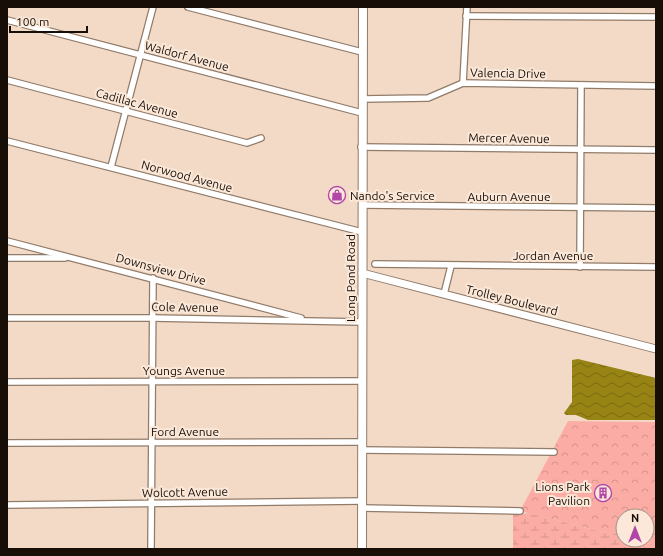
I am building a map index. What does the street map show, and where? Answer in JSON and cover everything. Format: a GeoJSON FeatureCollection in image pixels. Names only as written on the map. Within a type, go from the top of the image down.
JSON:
{"type":"FeatureCollection","features":[{"type":"Feature","properties":{"kind":"main road","name":"Long Pond Road"},"geometry":{"type":"LineString","coordinates":[[362,7],[362,549]]}},
{"type":"Feature","properties":{"kind":"street"},"geometry":{"type":"LineString","coordinates":[[111,167],[153,7]]}},
{"type":"Feature","properties":{"kind":"street"},"geometry":{"type":"LineString","coordinates":[[188,7],[362,52]]}},
{"type":"Feature","properties":{"kind":"street"},"geometry":{"type":"LineString","coordinates":[[463,84],[467,7]]}},
{"type":"Feature","properties":{"kind":"street"},"geometry":{"type":"LineString","coordinates":[[466,16],[656,17]]}},
{"type":"Feature","properties":{"kind":"street","name":"Waldorf Avenue"},"geometry":{"type":"LineString","coordinates":[[7,20],[362,113]]}},
{"type":"Feature","properties":{"kind":"street","name":"Cadillac Avenue"},"geometry":{"type":"LineString","coordinates":[[7,80],[247,143],[261,138]]}},
{"type":"Feature","properties":{"kind":"street","name":"Valencia Drive"},"geometry":{"type":"LineString","coordinates":[[362,99],[428,98],[463,84],[656,86]]}},
{"type":"Feature","properties":{"kind":"street"},"geometry":{"type":"LineString","coordinates":[[580,267],[580,150],[582,85]]}},
{"type":"Feature","properties":{"kind":"street","name":"Norwood Avenue"},"geometry":{"type":"LineString","coordinates":[[7,141],[362,232]]}},
{"type":"Feature","properties":{"kind":"street","name":"Mercer Avenue"},"geometry":{"type":"LineString","coordinates":[[361,147],[656,150]]}},
{"type":"Feature","properties":{"kind":"street","name":"Auburn Avenue"},"geometry":{"type":"LineString","coordinates":[[362,205],[656,208]]}},
{"type":"Feature","properties":{"kind":"street","name":"Downsview Drive"},"geometry":{"type":"LineString","coordinates":[[7,241],[309,320]]}},
{"type":"Feature","properties":{"kind":"street"},"geometry":{"type":"LineString","coordinates":[[7,258],[75,258]]}},
{"type":"Feature","properties":{"kind":"street","name":"Jordan Avenue"},"geometry":{"type":"LineString","coordinates":[[374,264],[656,267]]}},
{"type":"Feature","properties":{"kind":"street"},"geometry":{"type":"LineString","coordinates":[[444,294],[451,266]]}},
{"type":"Feature","properties":{"kind":"street","name":"Trolley Boulevard"},"geometry":{"type":"LineString","coordinates":[[362,273],[656,349]]}},
{"type":"Feature","properties":{"kind":"street"},"geometry":{"type":"LineString","coordinates":[[151,549],[153,278]]}},
{"type":"Feature","properties":{"kind":"street","name":"Cole Avenue"},"geometry":{"type":"LineString","coordinates":[[7,318],[153,318],[362,322]]}},
{"type":"Feature","properties":{"kind":"street","name":"Youngs Avenue"},"geometry":{"type":"LineString","coordinates":[[7,382],[362,381]]}},
{"type":"Feature","properties":{"kind":"street","name":"Ford Avenue"},"geometry":{"type":"LineString","coordinates":[[7,443],[151,442],[362,446],[554,452]]}},
{"type":"Feature","properties":{"kind":"street","name":"Wolcott Avenue"},"geometry":{"type":"LineString","coordinates":[[7,505],[151,503],[362,505],[520,511]]}},
{"type":"Feature","properties":{"kind":"green space"},"geometry":{"type":"Polygon","coordinates":[[[568,421],[656,422],[656,545],[655,508],[615,508],[615,535],[520,511],[568,421]]]}},
{"type":"Feature","properties":{"kind":"green space"},"geometry":{"type":"Polygon","coordinates":[[[529,513],[615,535],[615,548],[655,548],[655,545],[656,549],[513,549],[513,515],[529,513]]]}},
{"type":"Feature","properties":{"kind":"water"},"geometry":{"type":"Polygon","coordinates":[[[578,359],[656,378],[656,420],[588,420],[576,415],[566,415],[564,413],[572,402],[572,360],[578,359]]]}},
{"type":"Feature","properties":{"kind":"place","name":"Nando's Service"},"geometry":{"type":"Point","coordinates":[337,195]}},
{"type":"Feature","properties":{"kind":"place","name":"Lions Park Pavilion"},"geometry":{"type":"Point","coordinates":[603,493]}}]}
